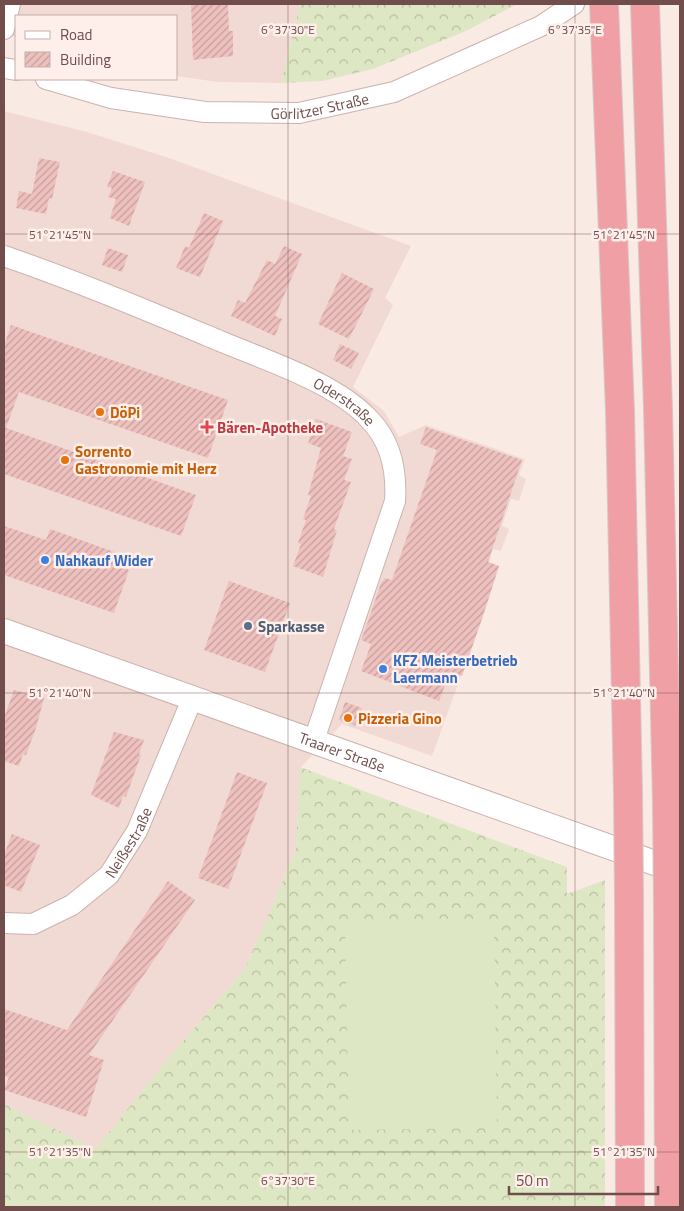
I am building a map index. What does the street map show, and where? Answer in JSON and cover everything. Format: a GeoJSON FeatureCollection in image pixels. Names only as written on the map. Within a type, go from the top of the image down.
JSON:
{"type":"FeatureCollection","features":[{"type":"Feature","properties":{"kind":"highway"},"geometry":{"type":"LineString","coordinates":[[604,4],[620,412],[628,792],[630,1207]]}},
{"type":"Feature","properties":{"kind":"highway"},"geometry":{"type":"LineString","coordinates":[[645,13],[658,409],[667,804],[669,1207]]}},
{"type":"Feature","properties":{"kind":"street"},"geometry":{"type":"LineString","coordinates":[[4,29],[10,4]]}},
{"type":"Feature","properties":{"kind":"street","name":"Görlitzer Straße"},"geometry":{"type":"LineString","coordinates":[[49,80],[111,98],[205,112],[299,113],[394,92],[541,26],[574,4]]}},
{"type":"Feature","properties":{"kind":"street","name":"Oderstraße"},"geometry":{"type":"LineString","coordinates":[[4,256],[118,298],[302,376],[344,397],[370,420],[390,449],[396,481],[395,501],[314,740]]}},
{"type":"Feature","properties":{"kind":"street","name":"Traarer Straße"},"geometry":{"type":"LineString","coordinates":[[4,630],[680,872]]}},
{"type":"Feature","properties":{"kind":"street","name":"Neißestraße"},"geometry":{"type":"LineString","coordinates":[[4,923],[33,924],[72,905],[109,875],[137,831],[192,697]]}},
{"type":"Feature","properties":{"kind":"shaded area"},"geometry":{"type":"Polygon","coordinates":[[[4,4],[300,4],[281,83],[218,82],[178,76],[178,15],[15,15],[15,37],[4,34],[4,4]]]}},
{"type":"Feature","properties":{"kind":"shaded area"},"geometry":{"type":"Polygon","coordinates":[[[4,111],[87,132],[169,158],[411,246],[385,298],[393,305],[353,387],[384,411],[399,437],[426,425],[525,459],[519,475],[526,479],[519,501],[511,499],[502,526],[509,529],[501,551],[493,549],[489,562],[499,566],[432,756],[342,724],[301,767],[296,850],[245,969],[156,1073],[96,1150],[4,1104],[4,111]]]}},
{"type":"Feature","properties":{"kind":"green space"},"geometry":{"type":"Polygon","coordinates":[[[300,4],[517,4],[466,31],[373,69],[322,81],[281,83],[300,4]]]}},
{"type":"Feature","properties":{"kind":"green space"},"geometry":{"type":"Polygon","coordinates":[[[300,767],[567,867],[567,894],[605,880],[605,1207],[4,1207],[4,1104],[96,1149],[156,1073],[245,969],[296,850],[300,767]]]}},
{"type":"Feature","properties":{"kind":"green space"},"geometry":{"type":"Polygon","coordinates":[[[494,919],[497,1128],[349,1130],[345,920],[494,919]]]}},
{"type":"Feature","properties":{"kind":"building"},"geometry":{"type":"Polygon","coordinates":[[[191,4],[228,4],[229,31],[233,31],[233,56],[193,60],[191,4]]]}},
{"type":"Feature","properties":{"kind":"building"},"geometry":{"type":"Polygon","coordinates":[[[39,158],[60,162],[52,199],[49,198],[46,214],[16,208],[19,191],[32,194],[39,158]]]}},
{"type":"Feature","properties":{"kind":"building"},"geometry":{"type":"Polygon","coordinates":[[[113,171],[145,182],[129,226],[110,218],[116,199],[108,197],[112,188],[107,187],[113,171]]]}},
{"type":"Feature","properties":{"kind":"building"},"geometry":{"type":"Polygon","coordinates":[[[204,213],[223,221],[200,277],[176,268],[185,246],[189,248],[204,213]]]}},
{"type":"Feature","properties":{"kind":"building"},"geometry":{"type":"Polygon","coordinates":[[[284,246],[302,254],[275,316],[282,319],[275,336],[231,316],[238,300],[245,303],[267,260],[275,264],[284,246]]]}},
{"type":"Feature","properties":{"kind":"building"},"geometry":{"type":"Polygon","coordinates":[[[108,248],[128,255],[122,272],[102,265],[108,248]]]}},
{"type":"Feature","properties":{"kind":"building"},"geometry":{"type":"Polygon","coordinates":[[[342,273],[374,289],[349,339],[318,324],[342,273]]]}},
{"type":"Feature","properties":{"kind":"building"},"geometry":{"type":"Polygon","coordinates":[[[11,325],[228,400],[208,458],[19,392],[6,428],[196,495],[181,536],[4,474],[4,346],[11,325]]]}},
{"type":"Feature","properties":{"kind":"building"},"geometry":{"type":"Polygon","coordinates":[[[340,344],[359,353],[351,369],[333,360],[340,344]]]}},
{"type":"Feature","properties":{"kind":"building"},"geometry":{"type":"Polygon","coordinates":[[[316,419],[352,432],[343,456],[352,459],[344,480],[351,482],[334,529],[337,530],[323,577],[293,566],[301,544],[298,543],[306,520],[303,519],[311,496],[308,495],[321,448],[308,443],[316,419]]]}},
{"type":"Feature","properties":{"kind":"building"},"geometry":{"type":"Polygon","coordinates":[[[426,427],[522,460],[488,562],[499,566],[482,619],[462,676],[450,672],[439,701],[361,671],[371,644],[361,640],[381,583],[385,578],[392,580],[437,450],[420,444],[426,427]]]}},
{"type":"Feature","properties":{"kind":"building"},"geometry":{"type":"Polygon","coordinates":[[[4,526],[46,540],[50,529],[120,554],[116,565],[129,570],[114,613],[4,575],[4,526]]]}},
{"type":"Feature","properties":{"kind":"building"},"geometry":{"type":"Polygon","coordinates":[[[229,581],[290,603],[265,672],[204,650],[229,581]]]}},
{"type":"Feature","properties":{"kind":"building"},"geometry":{"type":"Polygon","coordinates":[[[14,690],[44,698],[36,728],[26,755],[23,754],[19,766],[4,761],[4,718],[14,690]]]}},
{"type":"Feature","properties":{"kind":"building"},"geometry":{"type":"Polygon","coordinates":[[[345,702],[362,708],[355,726],[339,720],[345,702]]]}},
{"type":"Feature","properties":{"kind":"building"},"geometry":{"type":"Polygon","coordinates":[[[114,732],[144,740],[139,754],[141,755],[126,797],[123,796],[119,808],[91,795],[114,732]]]}},
{"type":"Feature","properties":{"kind":"building"},"geometry":{"type":"Polygon","coordinates":[[[237,772],[267,783],[228,889],[198,878],[237,772]]]}},
{"type":"Feature","properties":{"kind":"building"},"geometry":{"type":"Polygon","coordinates":[[[12,834],[40,845],[21,892],[4,885],[4,855],[12,834]]]}},
{"type":"Feature","properties":{"kind":"building"},"geometry":{"type":"Polygon","coordinates":[[[168,881],[195,900],[89,1055],[104,1060],[86,1117],[4,1090],[9,1077],[4,1076],[4,1009],[67,1030],[168,881]]]}},
{"type":"Feature","properties":{"kind":"place","name":"DöPi"},"geometry":{"type":"Point","coordinates":[100,412]}},
{"type":"Feature","properties":{"kind":"place","name":"Bären-Apotheke"},"geometry":{"type":"Point","coordinates":[207,427]}},
{"type":"Feature","properties":{"kind":"place","name":"Sorrento Gastronomie mit Herz"},"geometry":{"type":"Point","coordinates":[65,460]}},
{"type":"Feature","properties":{"kind":"place","name":"Nahkauf Wider"},"geometry":{"type":"Point","coordinates":[45,560]}},
{"type":"Feature","properties":{"kind":"place","name":"Sparkasse"},"geometry":{"type":"Point","coordinates":[248,626]}},
{"type":"Feature","properties":{"kind":"place","name":"KFZ Meisterbetrieb Laermann"},"geometry":{"type":"Point","coordinates":[383,669]}},
{"type":"Feature","properties":{"kind":"place","name":"Pizzeria Gino"},"geometry":{"type":"Point","coordinates":[348,718]}}]}
